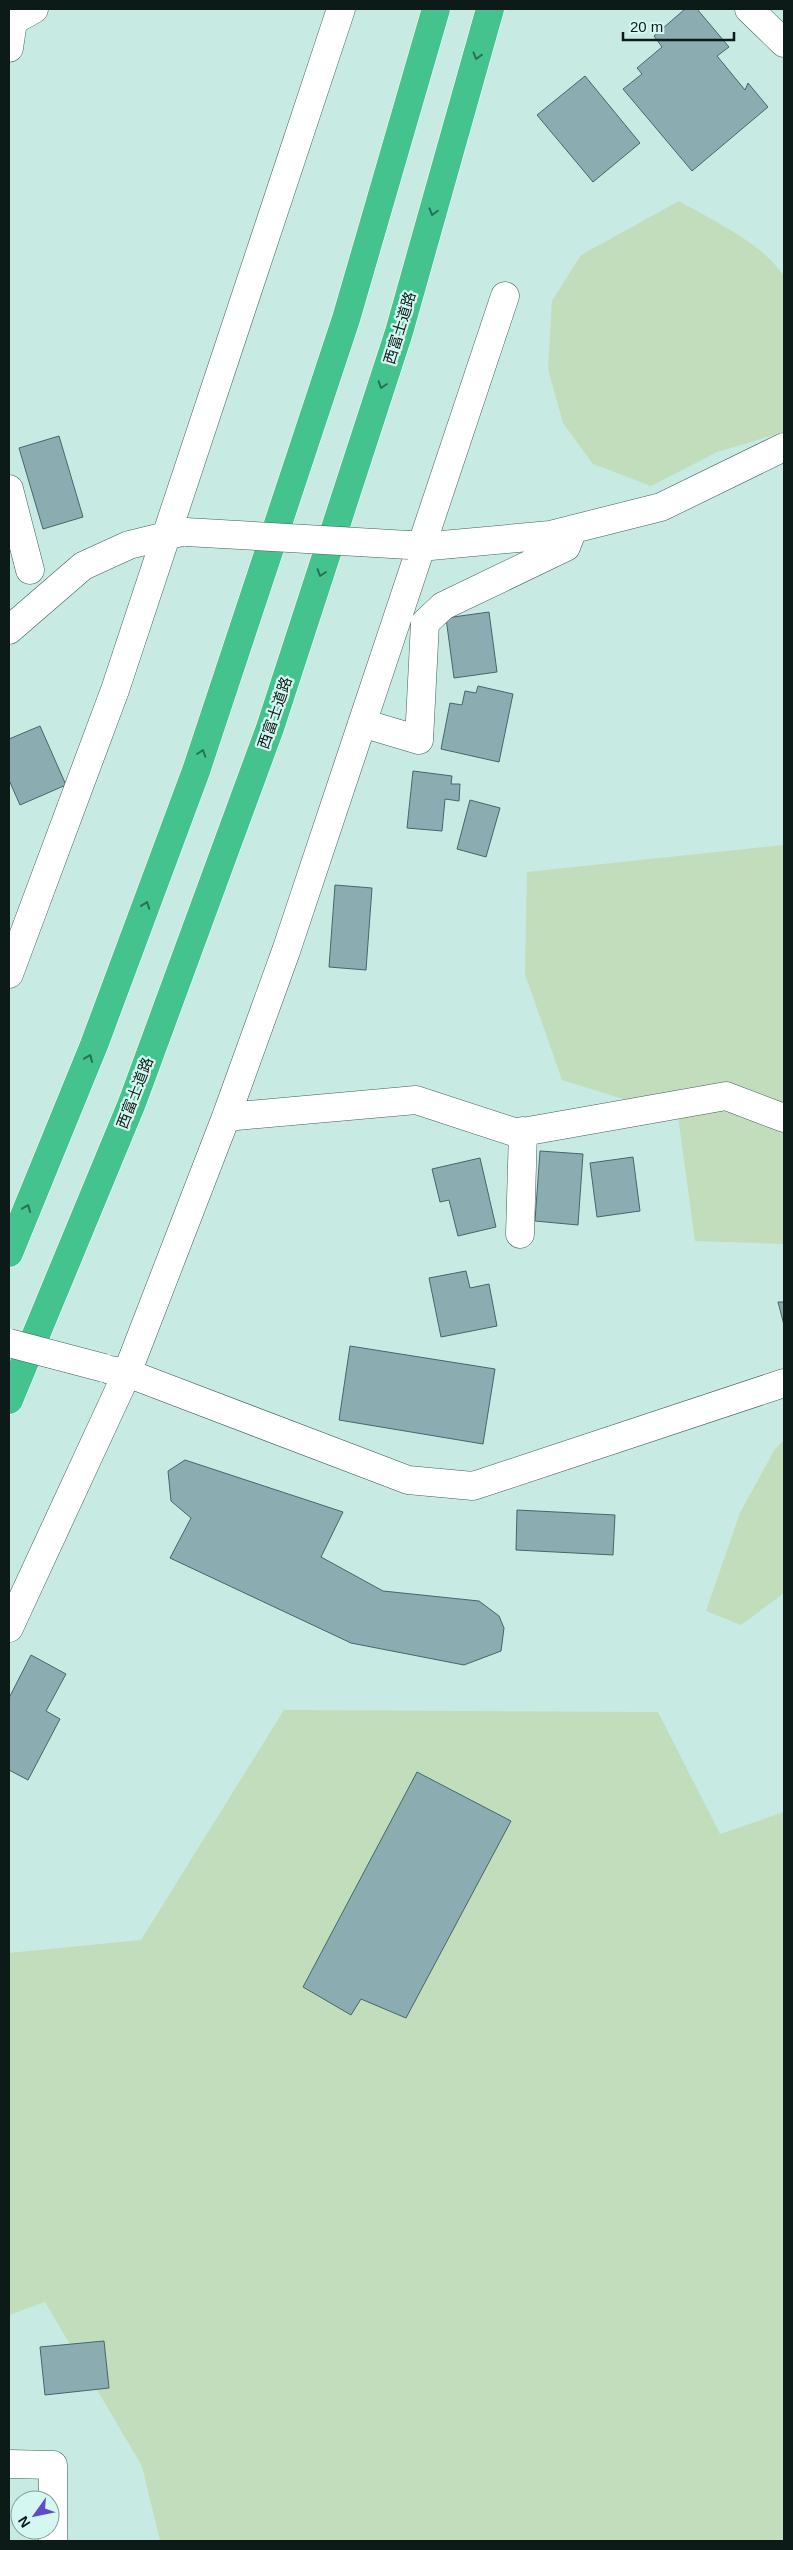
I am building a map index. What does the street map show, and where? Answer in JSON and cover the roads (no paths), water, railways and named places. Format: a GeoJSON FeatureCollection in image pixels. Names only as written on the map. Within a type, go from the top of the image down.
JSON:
{"type":"FeatureCollection","features":[{"type":"Feature","properties":{"kind":"highway"},"geometry":{"type":"LineString","coordinates":[[9,1253],[94,1045],[196,771],[346,319],[436,9]]}},
{"type":"Feature","properties":{"kind":"highway","name":"西富士道路"},"geometry":{"type":"LineString","coordinates":[[9,1400],[132,1104],[270,728],[399,332],[490,9]]}},
{"type":"Feature","properties":{"kind":"street"},"geometry":{"type":"LineString","coordinates":[[9,48],[14,21],[34,9]]}},
{"type":"Feature","properties":{"kind":"street"},"geometry":{"type":"LineString","coordinates":[[9,974],[176,533],[342,9]]}},
{"type":"Feature","properties":{"kind":"street"},"geometry":{"type":"LineString","coordinates":[[748,9],[784,43]]}},
{"type":"Feature","properties":{"kind":"street"},"geometry":{"type":"LineString","coordinates":[[9,1628],[115,1371],[226,1117],[286,951],[362,723],[415,546],[505,296]]}},
{"type":"Feature","properties":{"kind":"street"},"geometry":{"type":"LineString","coordinates":[[9,630],[83,566],[129,545],[176,533],[415,546],[550,535],[661,507],[784,448]]}},
{"type":"Feature","properties":{"kind":"street"},"geometry":{"type":"LineString","coordinates":[[9,488],[30,570]]}},
{"type":"Feature","properties":{"kind":"street"},"geometry":{"type":"LineString","coordinates":[[362,723],[419,740],[425,623],[443,606],[566,547],[573,529]]}},
{"type":"Feature","properties":{"kind":"street"},"geometry":{"type":"LineString","coordinates":[[226,1117],[416,1100],[517,1133],[726,1096],[784,1118]]}},
{"type":"Feature","properties":{"kind":"street"},"geometry":{"type":"LineString","coordinates":[[520,1234],[523,1131]]}},
{"type":"Feature","properties":{"kind":"street"},"geometry":{"type":"LineString","coordinates":[[9,1343],[115,1371],[408,1480],[473,1486],[784,1384]]}},
{"type":"Feature","properties":{"kind":"street"},"geometry":{"type":"LineString","coordinates":[[9,2464],[53,2465],[53,2541]]}}]}
